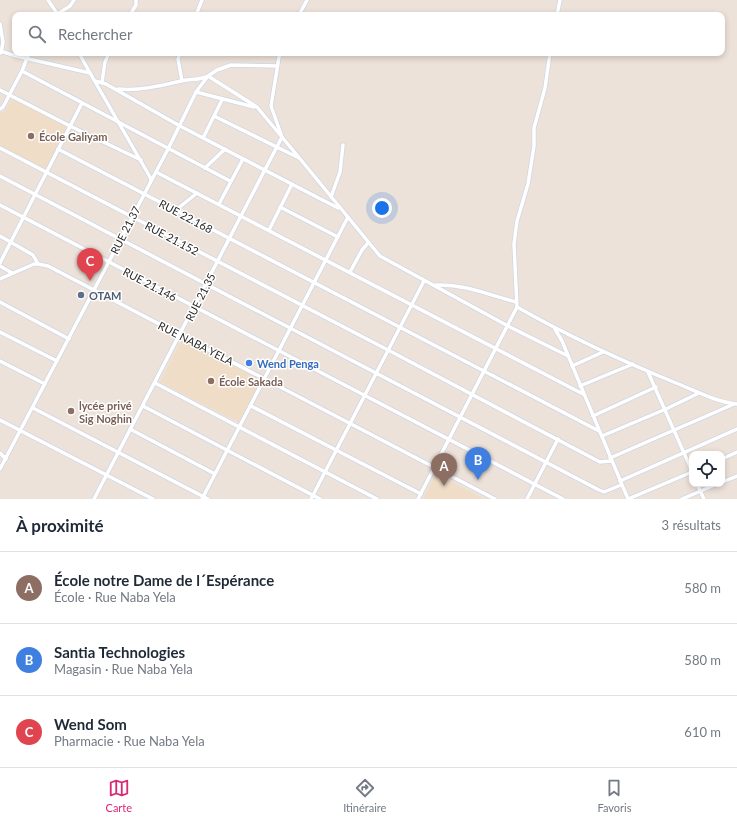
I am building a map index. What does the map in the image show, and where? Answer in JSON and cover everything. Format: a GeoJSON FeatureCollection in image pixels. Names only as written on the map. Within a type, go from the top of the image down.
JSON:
{"type":"FeatureCollection","features":[{"type":"Feature","properties":{"kind":"street"},"geometry":{"type":"LineString","coordinates":[[48,0],[55,12]]}},
{"type":"Feature","properties":{"kind":"street"},"geometry":{"type":"LineString","coordinates":[[61,12],[70,6],[74,0]]}},
{"type":"Feature","properties":{"kind":"street"},"geometry":{"type":"LineString","coordinates":[[132,12],[136,5],[136,0]]}},
{"type":"Feature","properties":{"kind":"street"},"geometry":{"type":"LineString","coordinates":[[197,12],[202,0]]}},
{"type":"Feature","properties":{"kind":"street"},"geometry":{"type":"LineString","coordinates":[[301,12],[307,0]]}},
{"type":"Feature","properties":{"kind":"street"},"geometry":{"type":"LineString","coordinates":[[558,12],[560,0]]}},
{"type":"Feature","properties":{"kind":"street"},"geometry":{"type":"LineString","coordinates":[[0,24],[3,42],[0,52],[12,55]]}},
{"type":"Feature","properties":{"kind":"street"},"geometry":{"type":"LineString","coordinates":[[18,56],[90,73]]}},
{"type":"Feature","properties":{"kind":"street"},"geometry":{"type":"LineString","coordinates":[[81,56],[151,180]]}},
{"type":"Feature","properties":{"kind":"street"},"geometry":{"type":"LineString","coordinates":[[102,82],[105,62],[108,56]]}},
{"type":"Feature","properties":{"kind":"street"},"geometry":{"type":"LineString","coordinates":[[179,56],[178,59],[182,81]]}},
{"type":"Feature","properties":{"kind":"street"},"geometry":{"type":"LineString","coordinates":[[280,56],[277,66],[271,106],[282,137]]}},
{"type":"Feature","properties":{"kind":"street"},"geometry":{"type":"LineString","coordinates":[[418,499],[508,326],[516,307],[514,244],[517,221],[528,184],[534,146],[534,128],[545,88],[550,56]]}},
{"type":"Feature","properties":{"kind":"street"},"geometry":{"type":"LineString","coordinates":[[0,109],[3,107],[10,95],[22,72],[27,58]]}},
{"type":"Feature","properties":{"kind":"street","name":"RUE 21.37"},"geometry":{"type":"LineString","coordinates":[[0,470],[180,126],[196,92],[207,77],[216,70],[231,65],[277,66]]}},
{"type":"Feature","properties":{"kind":"street"},"geometry":{"type":"LineString","coordinates":[[22,72],[230,181]]}},
{"type":"Feature","properties":{"kind":"street"},"geometry":{"type":"LineString","coordinates":[[116,89],[125,90],[160,86],[207,77],[257,107],[380,256],[508,326],[568,356]]}},
{"type":"Feature","properties":{"kind":"street"},"geometry":{"type":"LineString","coordinates":[[95,81],[102,82],[116,89],[180,126],[341,209]]}},
{"type":"Feature","properties":{"kind":"street"},"geometry":{"type":"LineString","coordinates":[[0,90],[141,160]]}},
{"type":"Feature","properties":{"kind":"street"},"geometry":{"type":"LineString","coordinates":[[196,92],[222,100],[257,107]]}},
{"type":"Feature","properties":{"kind":"street"},"geometry":{"type":"LineString","coordinates":[[203,138],[222,100]]}},
{"type":"Feature","properties":{"kind":"street"},"geometry":{"type":"LineString","coordinates":[[12,273],[0,264],[82,103]]}},
{"type":"Feature","properties":{"kind":"street"},"geometry":{"type":"LineString","coordinates":[[214,116],[302,160]]}},
{"type":"Feature","properties":{"kind":"street","name":"RUE 21.35"},"geometry":{"type":"LineString","coordinates":[[94,499],[282,137]]}},
{"type":"Feature","properties":{"kind":"street"},"geometry":{"type":"LineString","coordinates":[[331,197],[341,170],[343,145]]}},
{"type":"Feature","properties":{"kind":"street","name":"RUE 21.152"},"geometry":{"type":"LineString","coordinates":[[0,148],[600,462],[611,459]]}},
{"type":"Feature","properties":{"kind":"street","name":"RUE 22.168"},"geometry":{"type":"LineString","coordinates":[[58,149],[599,431]]}},
{"type":"Feature","properties":{"kind":"street"},"geometry":{"type":"LineString","coordinates":[[205,168],[225,149]]}},
{"type":"Feature","properties":{"kind":"street"},"geometry":{"type":"LineString","coordinates":[[219,204],[243,159]]}},
{"type":"Feature","properties":{"kind":"street"},"geometry":{"type":"LineString","coordinates":[[156,172],[583,394]]}},
{"type":"Feature","properties":{"kind":"street"},"geometry":{"type":"LineString","coordinates":[[0,176],[602,492],[684,452],[737,429]]}},
{"type":"Feature","properties":{"kind":"street"},"geometry":{"type":"LineString","coordinates":[[269,230],[292,184]]}},
{"type":"Feature","properties":{"kind":"street"},"geometry":{"type":"LineString","coordinates":[[176,210],[197,193]]}},
{"type":"Feature","properties":{"kind":"street","name":"RUE 21.146"},"geometry":{"type":"LineString","coordinates":[[0,205],[563,499]]}},
{"type":"Feature","properties":{"kind":"street"},"geometry":{"type":"LineString","coordinates":[[280,207],[338,236]]}},
{"type":"Feature","properties":{"kind":"street"},"geometry":{"type":"LineString","coordinates":[[203,498],[348,217]]}},
{"type":"Feature","properties":{"kind":"street"},"geometry":{"type":"LineString","coordinates":[[0,236],[33,255],[38,264],[0,279]]}},
{"type":"Feature","properties":{"kind":"street"},"geometry":{"type":"LineString","coordinates":[[350,272],[362,250],[368,243]]}},
{"type":"Feature","properties":{"kind":"street","name":"RUE NABA YELA"},"geometry":{"type":"LineString","coordinates":[[38,264],[48,266],[495,499]]}},
{"type":"Feature","properties":{"kind":"street"},"geometry":{"type":"LineString","coordinates":[[312,497],[424,281]]}},
{"type":"Feature","properties":{"kind":"street"},"geometry":{"type":"LineString","coordinates":[[434,285],[450,285],[480,290],[516,302]]}},
{"type":"Feature","properties":{"kind":"street"},"geometry":{"type":"LineString","coordinates":[[0,302],[69,339]]}},
{"type":"Feature","properties":{"kind":"street"},"geometry":{"type":"LineString","coordinates":[[516,307],[603,352],[633,364],[648,372],[699,394],[736,404]]}},
{"type":"Feature","properties":{"kind":"street"},"geometry":{"type":"LineString","coordinates":[[554,327],[568,356],[628,499],[689,473]]}},
{"type":"Feature","properties":{"kind":"street"},"geometry":{"type":"LineString","coordinates":[[0,332],[57,361]]}},
{"type":"Feature","properties":{"kind":"street"},"geometry":{"type":"LineString","coordinates":[[572,366],[603,352]]}},
{"type":"Feature","properties":{"kind":"street"},"geometry":{"type":"LineString","coordinates":[[0,361],[45,384]]}},
{"type":"Feature","properties":{"kind":"street"},"geometry":{"type":"LineString","coordinates":[[580,386],[633,364]]}},
{"type":"Feature","properties":{"kind":"street"},"geometry":{"type":"LineString","coordinates":[[648,372],[666,409],[689,464]]}},
{"type":"Feature","properties":{"kind":"street"},"geometry":{"type":"LineString","coordinates":[[155,383],[377,499]]}},
{"type":"Feature","properties":{"kind":"street"},"geometry":{"type":"LineString","coordinates":[[593,416],[656,387]]}},
{"type":"Feature","properties":{"kind":"street"},"geometry":{"type":"LineString","coordinates":[[602,436],[699,394]]}},
{"type":"Feature","properties":{"kind":"street"},"geometry":{"type":"LineString","coordinates":[[611,459],[736,404]]}},
{"type":"Feature","properties":{"kind":"street"},"geometry":{"type":"LineString","coordinates":[[143,406],[228,450],[312,497],[320,499]]}},
{"type":"Feature","properties":{"kind":"street"},"geometry":{"type":"LineString","coordinates":[[251,406],[421,494]]}},
{"type":"Feature","properties":{"kind":"street"},"geometry":{"type":"LineString","coordinates":[[32,408],[203,498],[208,499]]}},
{"type":"Feature","properties":{"kind":"street"},"geometry":{"type":"LineString","coordinates":[[0,420],[153,499]]}},
{"type":"Feature","properties":{"kind":"street"},"geometry":{"type":"LineString","coordinates":[[130,429],[215,474]]}},
{"type":"Feature","properties":{"kind":"street"},"geometry":{"type":"LineString","coordinates":[[527,499],[558,439]]}},
{"type":"Feature","properties":{"kind":"street"},"geometry":{"type":"LineString","coordinates":[[725,458],[737,452]]}},
{"type":"Feature","properties":{"kind":"street"},"geometry":{"type":"LineString","coordinates":[[0,453],[6,459]]}},
{"type":"Feature","properties":{"kind":"street"},"geometry":{"type":"LineString","coordinates":[[725,481],[737,476]]}},
{"type":"Feature","properties":{"kind":"street"},"geometry":{"type":"LineString","coordinates":[[698,487],[704,499]]}},
{"type":"Feature","properties":{"kind":"street"},"geometry":{"type":"LineString","coordinates":[[682,499],[710,487]]}},
{"type":"Feature","properties":{"kind":"shaded area","name":"École Galiyam"},"geometry":{"type":"Polygon","coordinates":[[[12,99],[68,127],[45,169],[0,145],[0,112],[4,112],[12,99]]]}},
{"type":"Feature","properties":{"kind":"shaded area","name":"École Sakada"},"geometry":{"type":"Polygon","coordinates":[[[182,339],[262,380],[240,423],[160,382],[182,339]]]}},
{"type":"Feature","properties":{"kind":"shaded area"},"geometry":{"type":"Polygon","coordinates":[[[436,474],[484,499],[423,499],[436,474]]]}},
{"type":"Feature","properties":{"kind":"place","name":"École Galiyam"},"geometry":{"type":"Point","coordinates":[31,136]}},
{"type":"Feature","properties":{"kind":"place","name":"Wend Som"},"geometry":{"type":"Point","coordinates":[90,281]}},
{"type":"Feature","properties":{"kind":"place","name":"OTAM"},"geometry":{"type":"Point","coordinates":[81,295]}},
{"type":"Feature","properties":{"kind":"place","name":"Wend Penga"},"geometry":{"type":"Point","coordinates":[249,363]}},
{"type":"Feature","properties":{"kind":"place","name":"École Sakada"},"geometry":{"type":"Point","coordinates":[211,381]}},
{"type":"Feature","properties":{"kind":"place","name":"lycée privé Sig Noghin"},"geometry":{"type":"Point","coordinates":[71,411]}},
{"type":"Feature","properties":{"kind":"place","name":"Santia Technologies"},"geometry":{"type":"Point","coordinates":[478,480]}},
{"type":"Feature","properties":{"kind":"place","name":"École notre Dame de l´Espérance"},"geometry":{"type":"Point","coordinates":[444,486]}}]}
